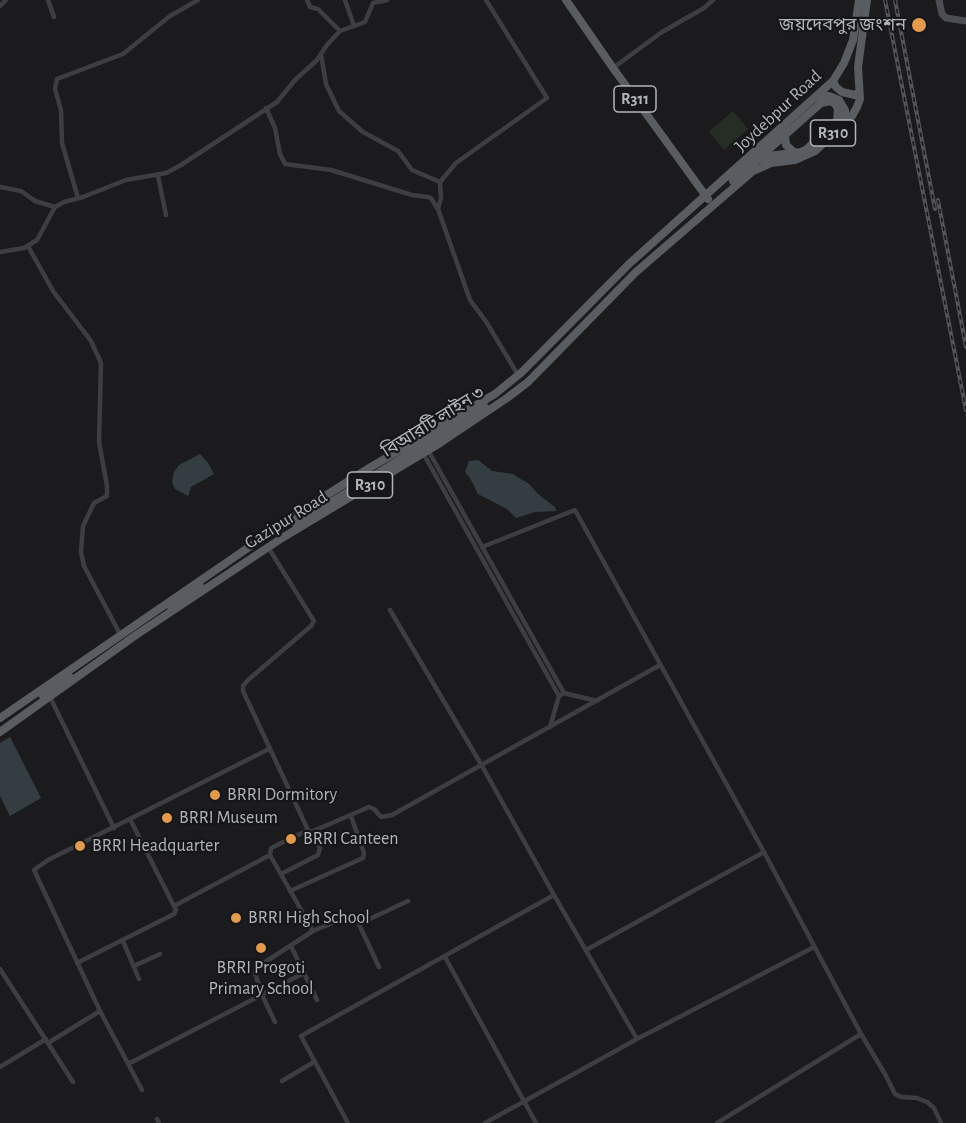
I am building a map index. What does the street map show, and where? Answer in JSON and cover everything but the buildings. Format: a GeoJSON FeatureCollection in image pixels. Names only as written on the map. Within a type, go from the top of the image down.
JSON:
{"type":"FeatureCollection","features":[{"type":"Feature","properties":{"kind":"main road","name":"R311"},"geometry":{"type":"LineString","coordinates":[[566,0],[709,201]]}},
{"type":"Feature","properties":{"kind":"main road","name":"Joydebpur Road"},"geometry":{"type":"LineString","coordinates":[[709,201],[833,81],[844,63],[853,40],[860,0]]}},
{"type":"Feature","properties":{"kind":"main road","name":"Joydebpur Road"},"geometry":{"type":"LineString","coordinates":[[709,201],[762,166],[806,157],[852,116],[860,99],[858,67],[867,0]]}},
{"type":"Feature","properties":{"kind":"main road"},"geometry":{"type":"LineString","coordinates":[[939,0],[942,15],[946,18],[966,21]]}},
{"type":"Feature","properties":{"kind":"main road"},"geometry":{"type":"LineString","coordinates":[[833,81],[842,92],[855,95],[859,92]]}},
{"type":"Feature","properties":{"kind":"main road"},"geometry":{"type":"LineString","coordinates":[[817,97],[829,96],[839,100],[845,110],[845,123]]}},
{"type":"Feature","properties":{"kind":"main road","name":"বিআরটি লাইন ৩"},"geometry":{"type":"LineString","coordinates":[[0,726],[186,596],[316,511],[512,389],[607,292],[709,201],[821,103],[831,101],[836,105],[837,121],[807,148],[795,153],[768,156],[757,160]]}},
{"type":"Feature","properties":{"kind":"main road"},"geometry":{"type":"LineString","coordinates":[[785,135],[786,145],[795,153]]}},
{"type":"Feature","properties":{"kind":"main road","name":"Gazipur Road"},"geometry":{"type":"LineString","coordinates":[[0,718],[306,508],[371,466],[495,393],[518,375],[629,264],[709,201]]}},
{"type":"Feature","properties":{"kind":"main road","name":"Gazipur Road"},"geometry":{"type":"LineString","coordinates":[[0,732],[136,635],[268,547],[426,451],[507,398],[528,382],[611,295],[709,201]]}},
{"type":"Feature","properties":{"kind":"street"},"geometry":{"type":"LineString","coordinates":[[0,6],[6,0]]}},
{"type":"Feature","properties":{"kind":"street"},"geometry":{"type":"LineString","coordinates":[[48,0],[54,17]]}},
{"type":"Feature","properties":{"kind":"street"},"geometry":{"type":"LineString","coordinates":[[78,198],[62,142],[61,110],[54,89],[57,79],[123,54],[170,15],[198,0]]}},
{"type":"Feature","properties":{"kind":"street"},"geometry":{"type":"LineString","coordinates":[[307,0],[310,7],[318,9],[340,31]]}},
{"type":"Feature","properties":{"kind":"street"},"geometry":{"type":"LineString","coordinates":[[345,0],[354,26]]}},
{"type":"Feature","properties":{"kind":"street"},"geometry":{"type":"LineString","coordinates":[[0,252],[28,246],[37,240],[55,207],[64,201],[126,180],[143,176],[158,176],[181,165],[278,102],[340,31],[365,22],[373,3],[387,0]]}},
{"type":"Feature","properties":{"kind":"street"},"geometry":{"type":"LineString","coordinates":[[438,209],[441,198],[440,182],[456,163],[547,98],[486,0]]}},
{"type":"Feature","properties":{"kind":"street"},"geometry":{"type":"LineString","coordinates":[[613,68],[662,32],[704,8],[712,0]]}},
{"type":"Feature","properties":{"kind":"street"},"geometry":{"type":"LineString","coordinates":[[321,54],[326,84],[339,111],[363,132],[398,151],[412,170],[440,182]]}},
{"type":"Feature","properties":{"kind":"street"},"geometry":{"type":"LineString","coordinates":[[266,108],[275,128],[280,154],[285,164],[331,170],[388,189],[431,198],[438,209],[470,300],[487,323],[518,375]]}},
{"type":"Feature","properties":{"kind":"street"},"geometry":{"type":"LineString","coordinates":[[158,176],[166,215]]}},
{"type":"Feature","properties":{"kind":"street"},"geometry":{"type":"LineString","coordinates":[[0,187],[21,191],[35,201],[55,207]]}},
{"type":"Feature","properties":{"kind":"street"},"geometry":{"type":"LineString","coordinates":[[28,246],[53,291],[91,341],[101,363],[99,435],[107,496],[94,503],[83,526],[81,552],[84,566],[120,634]]}},
{"type":"Feature","properties":{"kind":"street"},"geometry":{"type":"LineString","coordinates":[[426,451],[564,693]]}},
{"type":"Feature","properties":{"kind":"street"},"geometry":{"type":"LineString","coordinates":[[426,451],[559,696]]}},
{"type":"Feature","properties":{"kind":"street"},"geometry":{"type":"LineString","coordinates":[[482,547],[575,510],[895,1094],[927,1102],[934,1108],[941,1123]]}},
{"type":"Feature","properties":{"kind":"street"},"geometry":{"type":"LineString","coordinates":[[268,547],[314,621],[243,686],[243,691],[269,749],[320,849],[318,855],[281,874]]}},
{"type":"Feature","properties":{"kind":"street"},"geometry":{"type":"LineString","coordinates":[[390,610],[638,1039]]}},
{"type":"Feature","properties":{"kind":"street"},"geometry":{"type":"LineString","coordinates":[[312,932],[270,855],[271,848],[371,807],[378,816],[386,817],[482,766],[660,665]]}},
{"type":"Feature","properties":{"kind":"street"},"geometry":{"type":"LineString","coordinates":[[550,727],[559,696],[564,693],[597,701]]}},
{"type":"Feature","properties":{"kind":"street"},"geometry":{"type":"LineString","coordinates":[[50,697],[114,828]]}},
{"type":"Feature","properties":{"kind":"street"},"geometry":{"type":"LineString","coordinates":[[142,1090],[100,1011],[34,870],[269,749]]}},
{"type":"Feature","properties":{"kind":"street"},"geometry":{"type":"LineString","coordinates":[[290,891],[363,858],[364,854],[351,816]]}},
{"type":"Feature","properties":{"kind":"street"},"geometry":{"type":"LineString","coordinates":[[77,963],[174,914],[176,910],[130,819]]}},
{"type":"Feature","properties":{"kind":"street"},"geometry":{"type":"LineString","coordinates":[[586,950],[764,852]]}},
{"type":"Feature","properties":{"kind":"street"},"geometry":{"type":"LineString","coordinates":[[174,906],[270,855]]}},
{"type":"Feature","properties":{"kind":"street"},"geometry":{"type":"LineString","coordinates":[[348,1123],[301,1036],[554,896]]}},
{"type":"Feature","properties":{"kind":"street"},"geometry":{"type":"LineString","coordinates":[[359,924],[408,901]]}},
{"type":"Feature","properties":{"kind":"street"},"geometry":{"type":"LineString","coordinates":[[275,1022],[262,995],[255,973],[256,968],[312,932],[353,916],[379,967]]}},
{"type":"Feature","properties":{"kind":"street"},"geometry":{"type":"LineString","coordinates":[[123,941],[139,979]]}},
{"type":"Feature","properties":{"kind":"street"},"geometry":{"type":"LineString","coordinates":[[291,946],[317,1000]]}},
{"type":"Feature","properties":{"kind":"street"},"geometry":{"type":"LineString","coordinates":[[485,1123],[638,1039],[814,947]]}},
{"type":"Feature","properties":{"kind":"street"},"geometry":{"type":"LineString","coordinates":[[134,966],[160,954]]}},
{"type":"Feature","properties":{"kind":"street"},"geometry":{"type":"LineString","coordinates":[[444,957],[536,1123]]}},
{"type":"Feature","properties":{"kind":"street"},"geometry":{"type":"LineString","coordinates":[[0,969],[73,1082]]}},
{"type":"Feature","properties":{"kind":"street"},"geometry":{"type":"LineString","coordinates":[[128,1064],[304,973]]}},
{"type":"Feature","properties":{"kind":"street"},"geometry":{"type":"LineString","coordinates":[[0,1067],[100,1011]]}},
{"type":"Feature","properties":{"kind":"street"},"geometry":{"type":"LineString","coordinates":[[717,1123],[861,1034]]}},
{"type":"Feature","properties":{"kind":"street"},"geometry":{"type":"LineString","coordinates":[[282,1081],[314,1062]]}},
{"type":"Feature","properties":{"kind":"shaded area"},"geometry":{"type":"Polygon","coordinates":[[[733,111],[748,129],[724,150],[709,132],[733,111]]]}},
{"type":"Feature","properties":{"kind":"shaded area"},"geometry":{"type":"Polygon","coordinates":[[[200,454],[214,474],[191,487],[188,496],[175,489],[172,482],[174,472],[179,465],[200,454]]]}},
{"type":"Feature","properties":{"kind":"shaded area"},"geometry":{"type":"Polygon","coordinates":[[[478,460],[492,471],[513,474],[529,484],[555,507],[556,511],[535,512],[516,518],[507,509],[478,494],[465,472],[469,461],[478,460]]]}},
{"type":"Feature","properties":{"kind":"shaded area"},"geometry":{"type":"Polygon","coordinates":[[[10,737],[41,798],[10,816],[0,796],[0,743],[10,737]]]}},
{"type":"Feature","properties":{"kind":"railway"},"geometry":{"type":"LineString","coordinates":[[885,0],[966,410]]}},
{"type":"Feature","properties":{"kind":"railway"},"geometry":{"type":"LineString","coordinates":[[895,0],[935,209]]}},
{"type":"Feature","properties":{"kind":"railway"},"geometry":{"type":"LineString","coordinates":[[938,200],[966,347]]}},
{"type":"Feature","properties":{"kind":"place","name":"জয়দেবপুর জংশন"},"geometry":{"type":"Point","coordinates":[919,25]}},
{"type":"Feature","properties":{"kind":"place","name":"BRRI Dormitory"},"geometry":{"type":"Point","coordinates":[215,795]}},
{"type":"Feature","properties":{"kind":"place","name":"BRRI Museum"},"geometry":{"type":"Point","coordinates":[167,818]}},
{"type":"Feature","properties":{"kind":"place","name":"BRRI Canteen"},"geometry":{"type":"Point","coordinates":[291,839]}},
{"type":"Feature","properties":{"kind":"place","name":"BRRI Headquarter"},"geometry":{"type":"Point","coordinates":[80,846]}},
{"type":"Feature","properties":{"kind":"place","name":"BRRI High School"},"geometry":{"type":"Point","coordinates":[236,918]}},
{"type":"Feature","properties":{"kind":"place","name":"BRRI Progoti Primary School"},"geometry":{"type":"Point","coordinates":[261,948]}}]}
